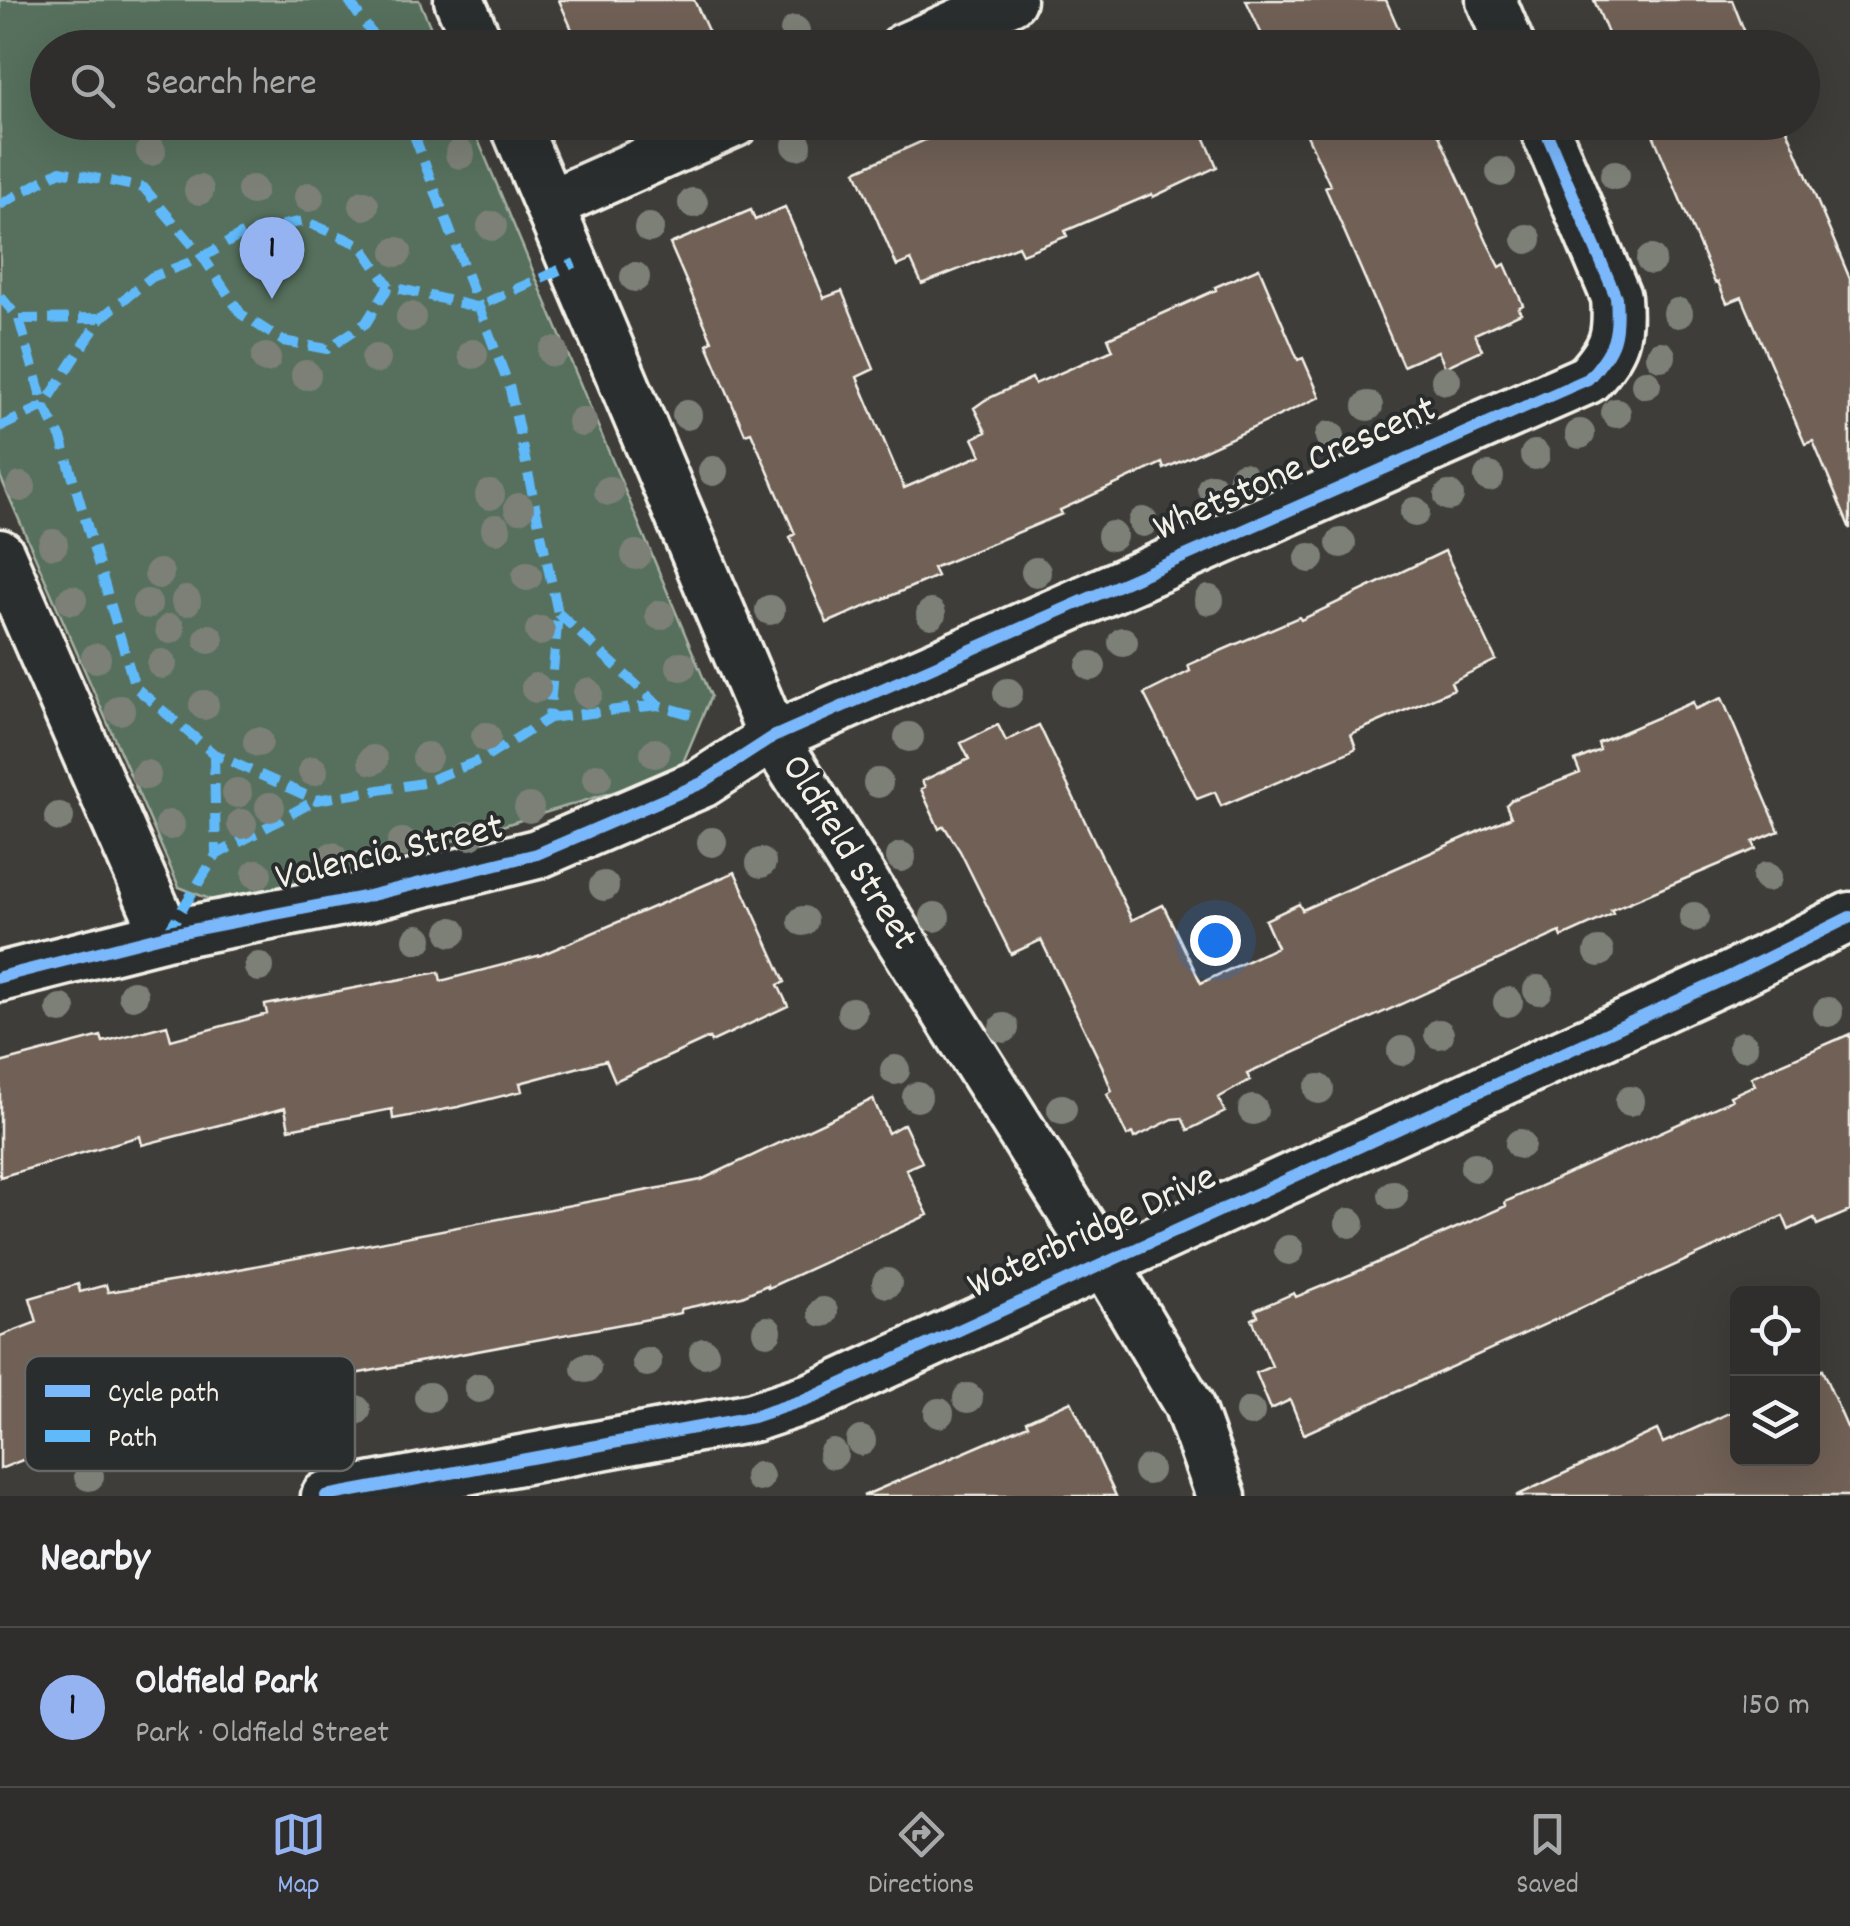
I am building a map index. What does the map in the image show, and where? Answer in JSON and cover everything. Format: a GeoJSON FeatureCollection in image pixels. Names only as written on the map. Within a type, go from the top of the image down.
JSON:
{"type":"FeatureCollection","features":[{"type":"Feature","properties":{"kind":"street"},"geometry":{"type":"LineString","coordinates":[[460,0],[472,30]]}},
{"type":"Feature","properties":{"kind":"street"},"geometry":{"type":"LineString","coordinates":[[944,30],[1011,0]]}},
{"type":"Feature","properties":{"kind":"street"},"geometry":{"type":"LineString","coordinates":[[1491,0],[1504,30]]}},
{"type":"Feature","properties":{"kind":"street","name":"Oldfield Street"},"geometry":{"type":"LineString","coordinates":[[522,140],[774,737],[1105,1264],[1188,1404],[1221,1496]]}},
{"type":"Feature","properties":{"kind":"street"},"geometry":{"type":"LineString","coordinates":[[550,204],[694,140]]}},
{"type":"Feature","properties":{"kind":"street","name":"Whetstone Crescent"},"geometry":{"type":"LineString","coordinates":[[774,737],[1588,379],[1609,356],[1618,328],[1616,296],[1550,140]]}},
{"type":"Feature","properties":{"kind":"street"},"geometry":{"type":"LineString","coordinates":[[0,554],[166,936]]}},
{"type":"Feature","properties":{"kind":"street","name":"Valencia Street"},"geometry":{"type":"LineString","coordinates":[[0,977],[166,936],[364,897],[536,854],[702,783],[774,737]]}},
{"type":"Feature","properties":{"kind":"street","name":"Waterbridge Drive"},"geometry":{"type":"LineString","coordinates":[[326,1496],[753,1417],[813,1398],[1850,918]]}},
{"type":"Feature","properties":{"kind":"green space"},"geometry":{"type":"Polygon","coordinates":[[[0,0],[419,0],[432,30],[30,30],[30,140],[478,140],[711,696],[679,772],[232,908],[179,887],[0,476],[0,0]]]}},
{"type":"Feature","properties":{"kind":"building"},"geometry":{"type":"Polygon","coordinates":[[[559,0],[694,0],[708,30],[572,30],[559,0]]]}},
{"type":"Feature","properties":{"kind":"building"},"geometry":{"type":"Polygon","coordinates":[[[1246,0],[1386,0],[1399,30],[1260,30],[1246,0]]]}},
{"type":"Feature","properties":{"kind":"building"},"geometry":{"type":"Polygon","coordinates":[[[1594,0],[1732,0],[1744,30],[1606,30],[1594,0]]]}},
{"type":"Feature","properties":{"kind":"building"},"geometry":{"type":"Polygon","coordinates":[[[925,140],[1206,140],[1217,167],[1065,231],[1067,236],[1022,254],[1018,246],[922,284],[911,260],[897,266],[856,171],[925,140]]]}},
{"type":"Feature","properties":{"kind":"building"},"geometry":{"type":"Polygon","coordinates":[[[1309,140],[1441,140],[1487,242],[1500,267],[1505,264],[1523,305],[1518,308],[1521,313],[1475,334],[1482,350],[1445,367],[1438,351],[1403,366],[1325,187],[1330,185],[1309,140]]]}},
{"type":"Feature","properties":{"kind":"building"},"geometry":{"type":"Polygon","coordinates":[[[1655,140],[1792,140],[1850,279],[1850,529],[1813,441],[1805,444],[1742,297],[1727,303],[1718,282],[1715,283],[1655,140]]]}},
{"type":"Feature","properties":{"kind":"building"},"geometry":{"type":"Polygon","coordinates":[[[785,207],[824,298],[842,291],[874,369],[857,377],[904,488],[981,455],[973,438],[986,432],[974,408],[985,400],[1032,378],[1035,384],[1113,350],[1108,338],[1259,268],[1298,360],[1303,358],[1320,397],[1164,469],[1162,463],[1060,510],[1062,514],[933,568],[937,576],[827,623],[790,537],[795,534],[751,432],[745,434],[707,344],[712,341],[670,244],[751,210],[755,220],[785,207]]]}},
{"type":"Feature","properties":{"kind":"building"},"geometry":{"type":"Polygon","coordinates":[[[1445,551],[1496,660],[1451,682],[1454,689],[1351,734],[1356,748],[1349,752],[1221,806],[1215,792],[1197,799],[1144,694],[1190,671],[1188,665],[1299,617],[1301,620],[1445,551]]]}},
{"type":"Feature","properties":{"kind":"building"},"geometry":{"type":"Polygon","coordinates":[[[1722,698],[1779,831],[1753,842],[1756,849],[1611,910],[1613,914],[1562,937],[1560,932],[1247,1074],[1250,1080],[1218,1098],[1225,1112],[1188,1130],[1182,1118],[1173,1119],[1134,1138],[1132,1133],[1127,1136],[1107,1094],[1112,1091],[1102,1066],[1041,940],[1011,954],[960,851],[944,826],[939,829],[921,789],[925,787],[922,781],[969,759],[961,743],[998,725],[1006,741],[1039,725],[1132,920],[1163,905],[1201,983],[1277,947],[1265,920],[1299,904],[1302,910],[1511,817],[1506,805],[1511,800],[1580,773],[1575,761],[1600,750],[1598,743],[1693,702],[1695,709],[1722,698]]]}},
{"type":"Feature","properties":{"kind":"building"},"geometry":{"type":"Polygon","coordinates":[[[735,872],[785,982],[778,985],[788,1006],[711,1042],[709,1038],[615,1081],[606,1060],[520,1083],[522,1091],[393,1119],[392,1109],[289,1129],[285,1108],[142,1145],[140,1136],[0,1177],[0,1063],[101,1036],[103,1042],[167,1025],[171,1040],[267,1014],[265,1005],[439,972],[441,981],[541,955],[735,872]]]}},
{"type":"Feature","properties":{"kind":"building"},"geometry":{"type":"Polygon","coordinates":[[[1850,1034],[1850,1211],[1817,1225],[1814,1218],[1789,1230],[1783,1216],[1304,1434],[1290,1400],[1271,1409],[1256,1373],[1272,1366],[1252,1319],[1258,1316],[1255,1310],[1352,1274],[1506,1206],[1505,1202],[1732,1100],[1730,1096],[1755,1085],[1751,1077],[1850,1034]]]}},
{"type":"Feature","properties":{"kind":"building"},"geometry":{"type":"Polygon","coordinates":[[[873,1099],[888,1133],[904,1124],[922,1162],[906,1169],[928,1215],[768,1288],[767,1285],[742,1296],[681,1309],[681,1313],[355,1374],[355,1356],[25,1356],[25,1459],[0,1469],[0,1336],[37,1322],[30,1298],[78,1284],[80,1292],[106,1285],[108,1292],[182,1280],[701,1180],[873,1099]]]}},
{"type":"Feature","properties":{"kind":"building"},"geometry":{"type":"Polygon","coordinates":[[[1820,1371],[1850,1434],[1850,1496],[1516,1496],[1657,1430],[1663,1443],[1730,1413],[1730,1466],[1820,1466],[1820,1371]]]}},
{"type":"Feature","properties":{"kind":"building"},"geometry":{"type":"Polygon","coordinates":[[[1071,1401],[1116,1496],[863,1496],[1028,1425],[1026,1421],[1071,1401]]]}},
{"type":"Feature","properties":{"kind":"marked path"},"geometry":{"type":"LineString","coordinates":[[348,0],[369,30]]}},
{"type":"Feature","properties":{"kind":"marked path"},"geometry":{"type":"LineString","coordinates":[[0,296],[19,319],[44,406],[61,438],[135,687],[214,754],[316,800],[423,783],[485,758],[549,718],[558,613],[510,389],[416,140]]}},
{"type":"Feature","properties":{"kind":"marked path"},"geometry":{"type":"LineString","coordinates":[[0,205],[60,171],[144,188],[203,257],[241,314],[283,341],[327,349],[366,323],[389,286],[476,307],[575,263]]}},
{"type":"Feature","properties":{"kind":"marked path"},"geometry":{"type":"LineString","coordinates":[[0,427],[44,406],[101,318],[152,277],[203,257],[244,233],[304,221],[361,245],[389,286]]}},
{"type":"Feature","properties":{"kind":"marked path"},"geometry":{"type":"LineString","coordinates":[[19,319],[101,318]]}},
{"type":"Feature","properties":{"kind":"marked path"},"geometry":{"type":"LineString","coordinates":[[558,613],[658,705],[700,717]]}},
{"type":"Feature","properties":{"kind":"marked path"},"geometry":{"type":"LineString","coordinates":[[549,718],[658,705]]}},
{"type":"Feature","properties":{"kind":"marked path"},"geometry":{"type":"LineString","coordinates":[[214,754],[216,855]]}},
{"type":"Feature","properties":{"kind":"marked path"},"geometry":{"type":"LineString","coordinates":[[166,935],[216,855],[316,800]]}},
{"type":"Feature","properties":{"kind":"cycle path"},"geometry":{"type":"LineString","coordinates":[[0,977],[166,935],[364,897],[537,854],[702,783],[773,737],[1588,379],[1613,341],[1616,297],[1550,140]]}},
{"type":"Feature","properties":{"kind":"cycle path"},"geometry":{"type":"LineString","coordinates":[[326,1496],[753,1417],[813,1397],[1725,979],[1850,917]]}},
{"type":"Feature","properties":{"kind":"place","name":"Oldfield Park"},"geometry":{"type":"Point","coordinates":[272,299]}}]}
